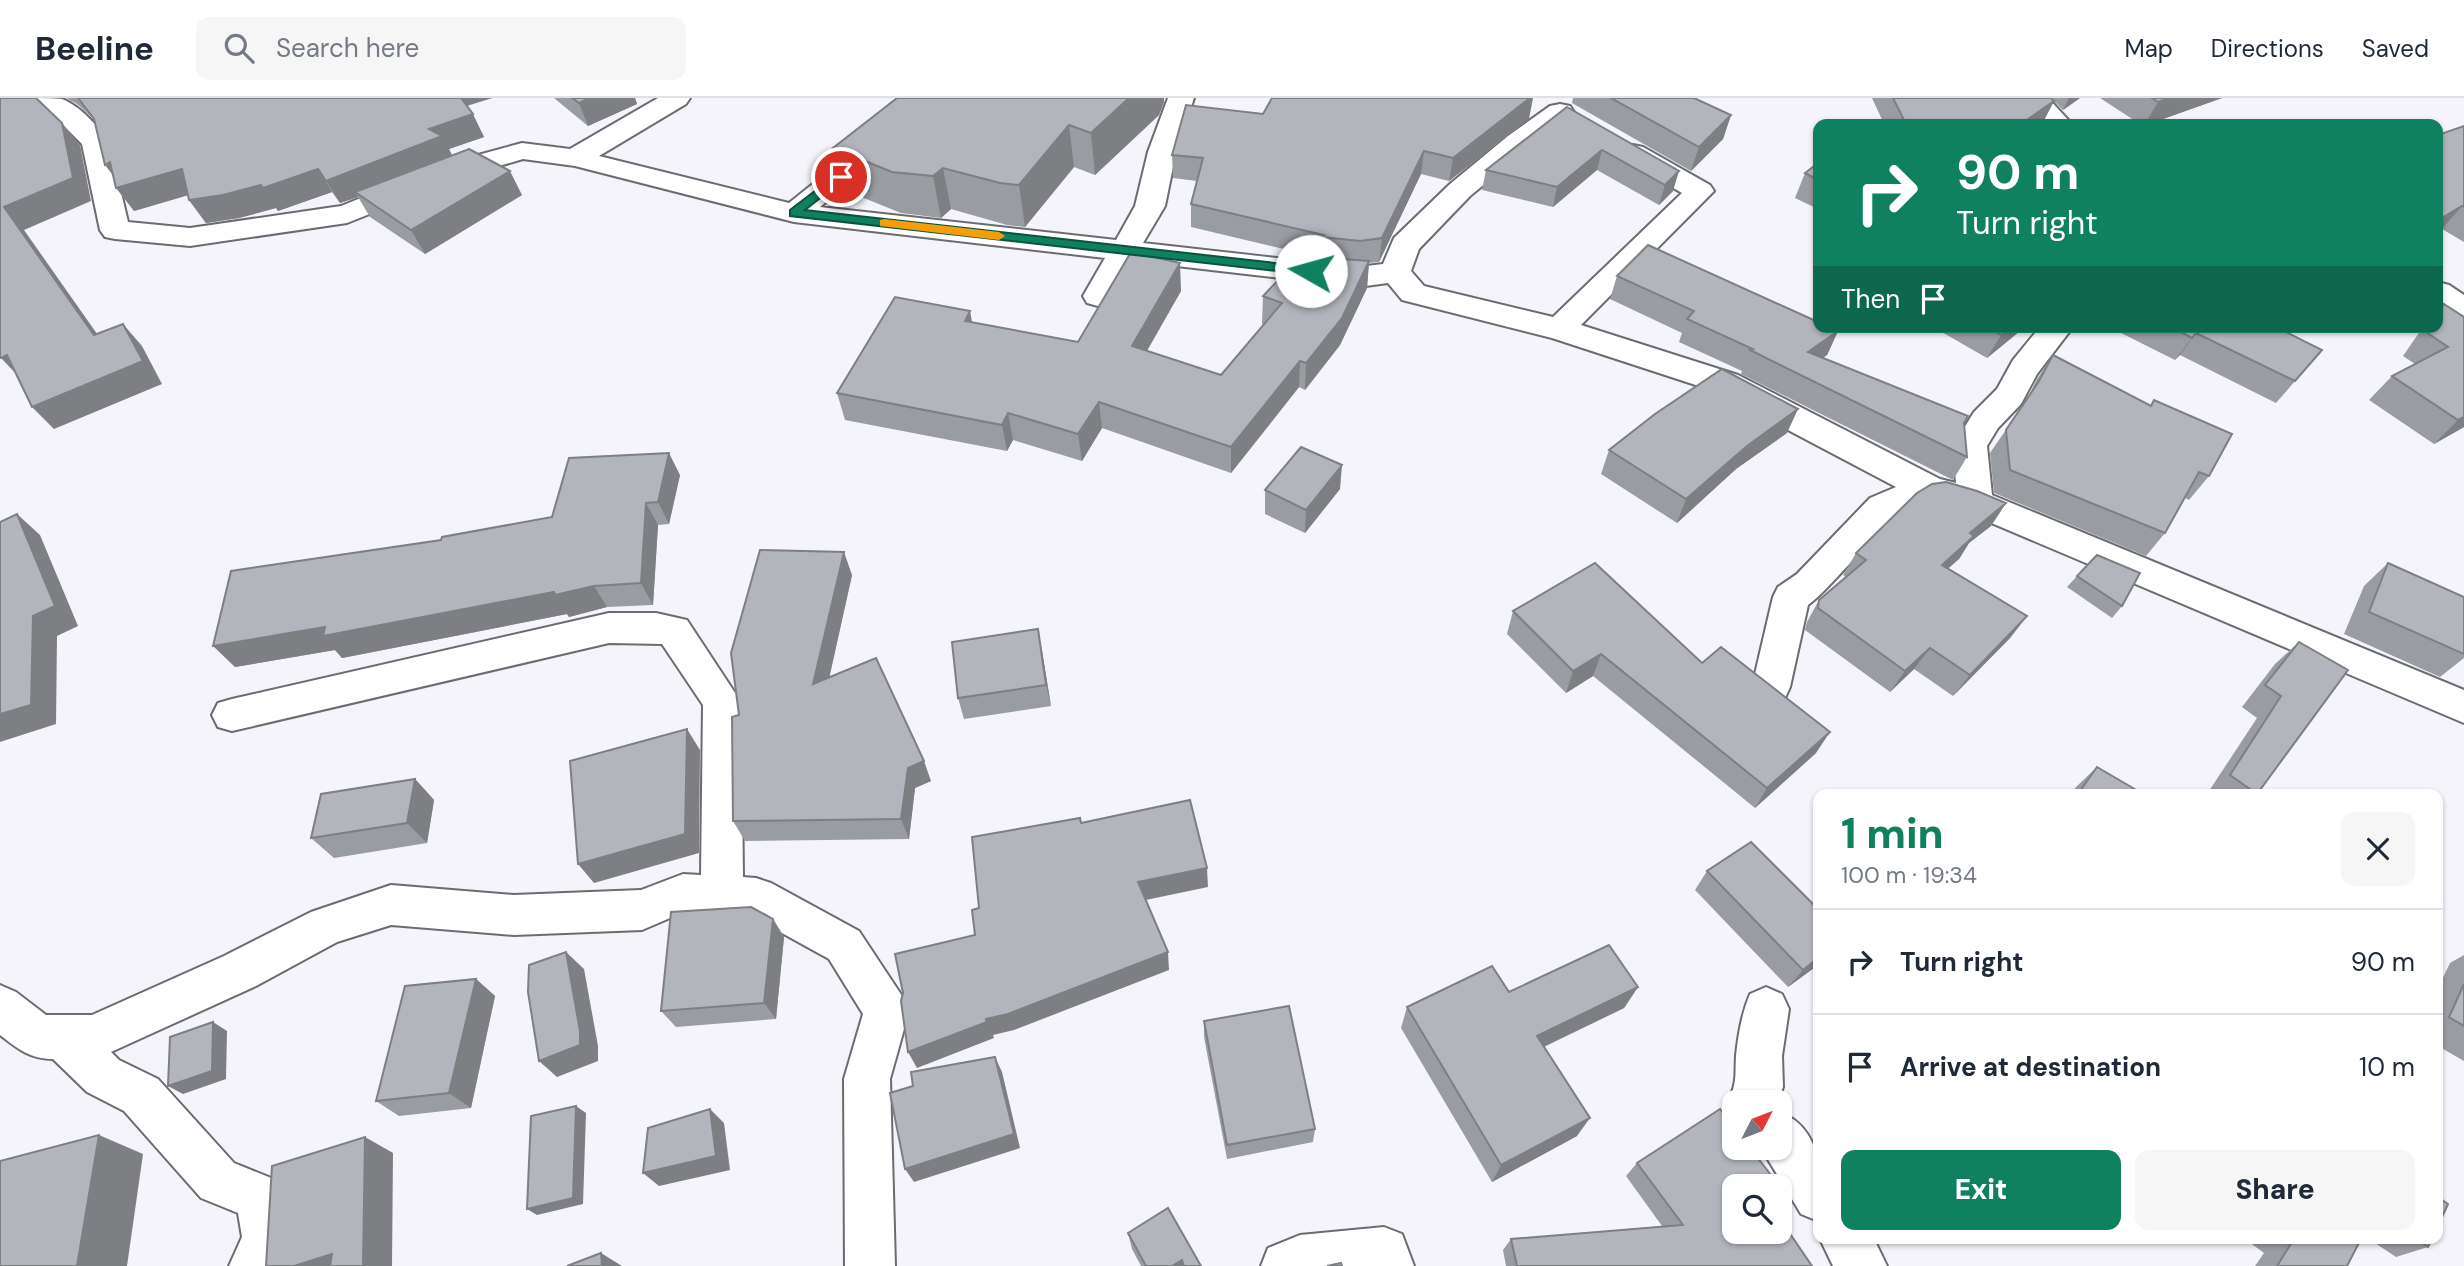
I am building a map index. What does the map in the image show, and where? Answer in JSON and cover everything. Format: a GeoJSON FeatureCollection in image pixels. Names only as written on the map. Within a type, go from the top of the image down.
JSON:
{"type":"FeatureCollection","features":[{"type":"Feature","properties":{"kind":"street"},"geometry":{"type":"LineString","coordinates":[[41,98],[79,106],[95,142],[115,230],[190,237],[347,214],[432,179],[522,151],[575,158],[794,213],[1358,277],[1395,272]]}},
{"type":"Feature","properties":{"kind":"street"},"geometry":{"type":"LineString","coordinates":[[575,158],[677,98]]}},
{"type":"Feature","properties":{"kind":"street"},"geometry":{"type":"LineString","coordinates":[[794,213],[937,98]]}},
{"type":"Feature","properties":{"kind":"street"},"geometry":{"type":"LineString","coordinates":[[1098,296],[1150,206],[1162,152],[1181,98]]}},
{"type":"Feature","properties":{"kind":"street"},"geometry":{"type":"LineString","coordinates":[[2033,98],[2053,119]]}},
{"type":"Feature","properties":{"kind":"street"},"geometry":{"type":"LineString","coordinates":[[1395,272],[1405,245],[1460,191],[1518,142],[1571,119],[1700,191],[1559,329]]}},
{"type":"Feature","properties":{"kind":"street"},"geometry":{"type":"LineString","coordinates":[[1395,272],[1413,293],[1559,329],[1726,383],[1928,488],[1975,502],[2464,707]]}},
{"type":"Feature","properties":{"kind":"street"},"geometry":{"type":"LineString","coordinates":[[2443,295],[2464,309]]}},
{"type":"Feature","properties":{"kind":"street"},"geometry":{"type":"LineString","coordinates":[[1975,502],[1970,446],[1986,420],[2010,396],[2024,368],[2052,333]]}},
{"type":"Feature","properties":{"kind":"street"},"geometry":{"type":"LineString","coordinates":[[1771,687],[1791,597],[1810,584],[1882,507],[1928,488]]}},
{"type":"Feature","properties":{"kind":"street"},"geometry":{"type":"LineString","coordinates":[[232,715],[609,628],[656,628],[674,631],[722,702],[722,895]]}},
{"type":"Feature","properties":{"kind":"street"},"geometry":{"type":"LineString","coordinates":[[0,1007],[38,1037],[93,1037],[240,971],[326,926],[391,905],[514,915],[642,910],[683,894],[756,897],[844,945],[886,1011],[867,1079],[870,1266]]}},
{"type":"Feature","properties":{"kind":"street"},"geometry":{"type":"LineString","coordinates":[[1758,1090],[1760,1087],[1759,1056],[1766,1009]]}},
{"type":"Feature","properties":{"kind":"street"},"geometry":{"type":"LineString","coordinates":[[63,1037],[103,1076],[141,1095],[218,1181],[259,1197],[268,1241],[254,1266]]}},
{"type":"Feature","properties":{"kind":"street"},"geometry":{"type":"LineString","coordinates":[[1792,1155],[1813,1189]]}},
{"type":"Feature","properties":{"kind":"street"},"geometry":{"type":"LineString","coordinates":[[1848,1244],[1862,1266]]}},
{"type":"Feature","properties":{"kind":"street"},"geometry":{"type":"LineString","coordinates":[[1286,1266],[1300,1260],[1384,1252],[1389,1266]]}},
{"type":"Feature","properties":{"kind":"building"},"geometry":{"type":"Polygon","coordinates":[[[0,98],[36,98],[62,123],[73,178],[4,207],[94,335],[123,324],[143,361],[32,407],[7,355],[0,357],[0,98]]]}},
{"type":"Feature","properties":{"kind":"building"},"geometry":{"type":"Polygon","coordinates":[[[78,98],[461,98],[473,114],[429,129],[442,136],[326,181],[318,169],[263,188],[261,185],[189,200],[182,169],[116,188],[110,162],[105,165],[94,119],[78,98]]]}},
{"type":"Feature","properties":{"kind":"building"},"geometry":{"type":"Polygon","coordinates":[[[572,98],[590,98],[579,103],[572,98]]]}},
{"type":"Feature","properties":{"kind":"building"},"geometry":{"type":"Polygon","coordinates":[[[897,98],[1129,98],[1091,133],[1069,125],[1019,185],[1000,183],[943,168],[933,176],[892,172],[833,148],[897,98]]]}},
{"type":"Feature","properties":{"kind":"building"},"geometry":{"type":"Polygon","coordinates":[[[1272,98],[1530,98],[1453,158],[1424,151],[1382,238],[1360,241],[1322,237],[1324,235],[1191,204],[1203,158],[1172,155],[1186,105],[1263,114],[1272,98]]]}},
{"type":"Feature","properties":{"kind":"building"},"geometry":{"type":"Polygon","coordinates":[[[1611,98],[1694,98],[1731,115],[1699,147],[1611,98]]]}},
{"type":"Feature","properties":{"kind":"building"},"geometry":{"type":"Polygon","coordinates":[[[1893,98],[2051,98],[2054,101],[2028,119],[1904,119],[1893,98]]]}},
{"type":"Feature","properties":{"kind":"building"},"geometry":{"type":"Polygon","coordinates":[[[2152,98],[2169,98],[2158,102],[2152,98]]]}},
{"type":"Feature","properties":{"kind":"building"},"geometry":{"type":"Polygon","coordinates":[[[1567,107],[1679,171],[1665,185],[1602,150],[1557,187],[1486,170],[1567,107]]]}},
{"type":"Feature","properties":{"kind":"building"},"geometry":{"type":"Polygon","coordinates":[[[2464,126],[2464,207],[2443,217],[2443,133],[2464,126]]]}},
{"type":"Feature","properties":{"kind":"building"},"geometry":{"type":"Polygon","coordinates":[[[469,149],[510,171],[411,230],[355,192],[469,149]]]}},
{"type":"Feature","properties":{"kind":"building"},"geometry":{"type":"Polygon","coordinates":[[[1813,167],[1813,177],[1805,173],[1813,167]]]}},
{"type":"Feature","properties":{"kind":"building"},"geometry":{"type":"Polygon","coordinates":[[[1648,245],[1813,320],[1813,333],[1835,333],[1808,352],[1968,416],[1964,423],[1967,457],[1750,350],[1753,349],[1687,319],[1694,311],[1617,276],[1648,245]]]}},
{"type":"Feature","properties":{"kind":"building"},"geometry":{"type":"Polygon","coordinates":[[[1131,252],[1180,263],[1132,346],[1221,375],[1282,303],[1263,296],[1301,256],[1369,261],[1342,318],[1306,363],[1300,361],[1231,447],[1099,402],[1078,434],[1008,413],[1002,425],[837,393],[895,297],[970,311],[965,321],[1078,342],[1131,252]]]}},
{"type":"Feature","properties":{"kind":"building"},"geometry":{"type":"Polygon","coordinates":[[[2443,306],[2464,317],[2464,417],[2458,420],[2392,376],[2448,347],[2427,333],[2443,333],[2443,306]]]}},
{"type":"Feature","properties":{"kind":"building"},"geometry":{"type":"Polygon","coordinates":[[[2182,333],[2196,333],[2192,338],[2182,333]]]}},
{"type":"Feature","properties":{"kind":"building"},"geometry":{"type":"Polygon","coordinates":[[[2196,333],[2288,333],[2322,350],[2295,381],[2196,333]]]}},
{"type":"Feature","properties":{"kind":"building"},"geometry":{"type":"Polygon","coordinates":[[[2053,355],[2151,406],[2154,400],[2232,434],[2209,476],[2199,472],[2165,533],[2010,470],[2006,430],[2053,355]]]}},
{"type":"Feature","properties":{"kind":"building"},"geometry":{"type":"Polygon","coordinates":[[[1722,369],[1798,409],[1747,446],[1686,499],[1609,450],[1655,414],[1722,369]]]}},
{"type":"Feature","properties":{"kind":"building"},"geometry":{"type":"Polygon","coordinates":[[[1301,447],[1342,465],[1306,510],[1265,490],[1301,447]]]}},
{"type":"Feature","properties":{"kind":"building"},"geometry":{"type":"Polygon","coordinates":[[[669,453],[658,502],[646,503],[641,583],[594,586],[555,595],[554,592],[323,636],[325,627],[213,646],[231,571],[441,540],[442,537],[552,517],[569,458],[669,453]]]}},
{"type":"Feature","properties":{"kind":"building"},"geometry":{"type":"Polygon","coordinates":[[[1946,482],[2006,503],[1970,533],[1974,536],[1942,565],[2027,616],[1970,675],[1930,648],[1905,671],[1818,608],[1819,600],[1866,560],[1856,553],[1917,493],[1932,484],[1946,482]]]}},
{"type":"Feature","properties":{"kind":"building"},"geometry":{"type":"Polygon","coordinates":[[[17,514],[55,606],[33,616],[31,705],[0,714],[0,522],[17,514]]]}},
{"type":"Feature","properties":{"kind":"building"},"geometry":{"type":"Polygon","coordinates":[[[760,550],[844,552],[813,684],[876,658],[924,761],[908,768],[901,819],[733,821],[732,717],[739,715],[731,653],[760,550]]]}},
{"type":"Feature","properties":{"kind":"building"},"geometry":{"type":"Polygon","coordinates":[[[2097,555],[2140,573],[2122,606],[2077,576],[2097,555]]]}},
{"type":"Feature","properties":{"kind":"building"},"geometry":{"type":"Polygon","coordinates":[[[1595,563],[1702,663],[1721,647],[1830,732],[1767,788],[1601,654],[1573,671],[1513,611],[1595,563]]]}},
{"type":"Feature","properties":{"kind":"building"},"geometry":{"type":"Polygon","coordinates":[[[2388,563],[2464,597],[2464,654],[2369,612],[2388,563]]]}},
{"type":"Feature","properties":{"kind":"building"},"geometry":{"type":"Polygon","coordinates":[[[1038,629],[1046,685],[958,698],[952,642],[1038,629]]]}},
{"type":"Feature","properties":{"kind":"building"},"geometry":{"type":"Polygon","coordinates":[[[2299,642],[2348,670],[2261,789],[2250,789],[2230,775],[2281,696],[2265,685],[2299,642]]]}},
{"type":"Feature","properties":{"kind":"building"},"geometry":{"type":"Polygon","coordinates":[[[687,729],[685,834],[578,864],[570,761],[687,729]]]}},
{"type":"Feature","properties":{"kind":"building"},"geometry":{"type":"Polygon","coordinates":[[[2097,767],[2134,789],[2082,789],[2097,767]]]}},
{"type":"Feature","properties":{"kind":"building"},"geometry":{"type":"Polygon","coordinates":[[[415,779],[407,823],[311,838],[321,794],[415,779]]]}},
{"type":"Feature","properties":{"kind":"building"},"geometry":{"type":"Polygon","coordinates":[[[1190,800],[1207,868],[1138,882],[1168,952],[1008,1014],[986,1019],[987,1022],[908,1052],[901,1001],[903,993],[895,954],[975,935],[972,910],[979,908],[972,837],[1080,818],[1081,823],[1190,800]]]}},
{"type":"Feature","properties":{"kind":"building"},"geometry":{"type":"Polygon","coordinates":[[[1751,842],[1813,904],[1813,962],[1803,970],[1707,871],[1751,842]]]}},
{"type":"Feature","properties":{"kind":"building"},"geometry":{"type":"Polygon","coordinates":[[[751,907],[773,919],[764,1003],[661,1011],[671,912],[751,907]]]}},
{"type":"Feature","properties":{"kind":"building"},"geometry":{"type":"Polygon","coordinates":[[[1609,945],[1638,987],[1537,1036],[1590,1118],[1501,1165],[1407,1007],[1492,966],[1509,992],[1609,945]]]}},
{"type":"Feature","properties":{"kind":"building"},"geometry":{"type":"Polygon","coordinates":[[[566,952],[580,1045],[539,1061],[528,992],[529,965],[566,952]]]}},
{"type":"Feature","properties":{"kind":"building"},"geometry":{"type":"Polygon","coordinates":[[[476,979],[449,1093],[376,1101],[405,986],[476,979]]]}},
{"type":"Feature","properties":{"kind":"building"},"geometry":{"type":"Polygon","coordinates":[[[2464,984],[2464,1026],[2449,1017],[2464,984]]]}},
{"type":"Feature","properties":{"kind":"building"},"geometry":{"type":"Polygon","coordinates":[[[1289,1006],[1315,1129],[1227,1145],[1204,1021],[1289,1006]]]}},
{"type":"Feature","properties":{"kind":"building"},"geometry":{"type":"Polygon","coordinates":[[[213,1022],[212,1071],[168,1086],[170,1037],[213,1022]]]}},
{"type":"Feature","properties":{"kind":"building"},"geometry":{"type":"Polygon","coordinates":[[[995,1057],[1014,1134],[905,1169],[890,1093],[913,1086],[911,1072],[995,1057]]]}},
{"type":"Feature","properties":{"kind":"building"},"geometry":{"type":"Polygon","coordinates":[[[576,1106],[573,1198],[527,1209],[531,1116],[576,1106]]]}},
{"type":"Feature","properties":{"kind":"building"},"geometry":{"type":"Polygon","coordinates":[[[710,1109],[716,1156],[643,1173],[648,1128],[710,1109]]]}},
{"type":"Feature","properties":{"kind":"building"},"geometry":{"type":"Polygon","coordinates":[[[1720,1109],[1722,1160],[1759,1160],[1771,1174],[1722,1174],[1722,1244],[1792,1244],[1792,1237],[1812,1266],[1517,1266],[1511,1239],[1683,1225],[1637,1163],[1720,1109]]]}},
{"type":"Feature","properties":{"kind":"building"},"geometry":{"type":"Polygon","coordinates":[[[99,1135],[77,1266],[0,1266],[0,1161],[99,1135]]]}},
{"type":"Feature","properties":{"kind":"building"},"geometry":{"type":"Polygon","coordinates":[[[365,1137],[363,1266],[330,1266],[332,1254],[294,1266],[266,1266],[272,1166],[365,1137]]]}},
{"type":"Feature","properties":{"kind":"building"},"geometry":{"type":"Polygon","coordinates":[[[2443,1200],[2448,1204],[2443,1215],[2443,1200]]]}},
{"type":"Feature","properties":{"kind":"building"},"geometry":{"type":"Polygon","coordinates":[[[1168,1208],[1201,1266],[1184,1266],[1182,1260],[1172,1266],[1146,1266],[1128,1233],[1168,1208]]]}},
{"type":"Feature","properties":{"kind":"building"},"geometry":{"type":"Polygon","coordinates":[[[2291,1244],[2358,1244],[2347,1266],[2277,1266],[2291,1244]]]}},
{"type":"Feature","properties":{"kind":"building"},"geometry":{"type":"Polygon","coordinates":[[[601,1253],[602,1266],[567,1266],[601,1253]]]}},
{"type":"Feature","properties":{"kind":"slow traffic"},"geometry":{"type":"LineString","coordinates":[[884,223],[999,236]]}},
{"type":"Feature","properties":{"kind":"route"},"geometry":{"type":"LineString","coordinates":[[841,177],[794,213],[1311,271]]}}]}
